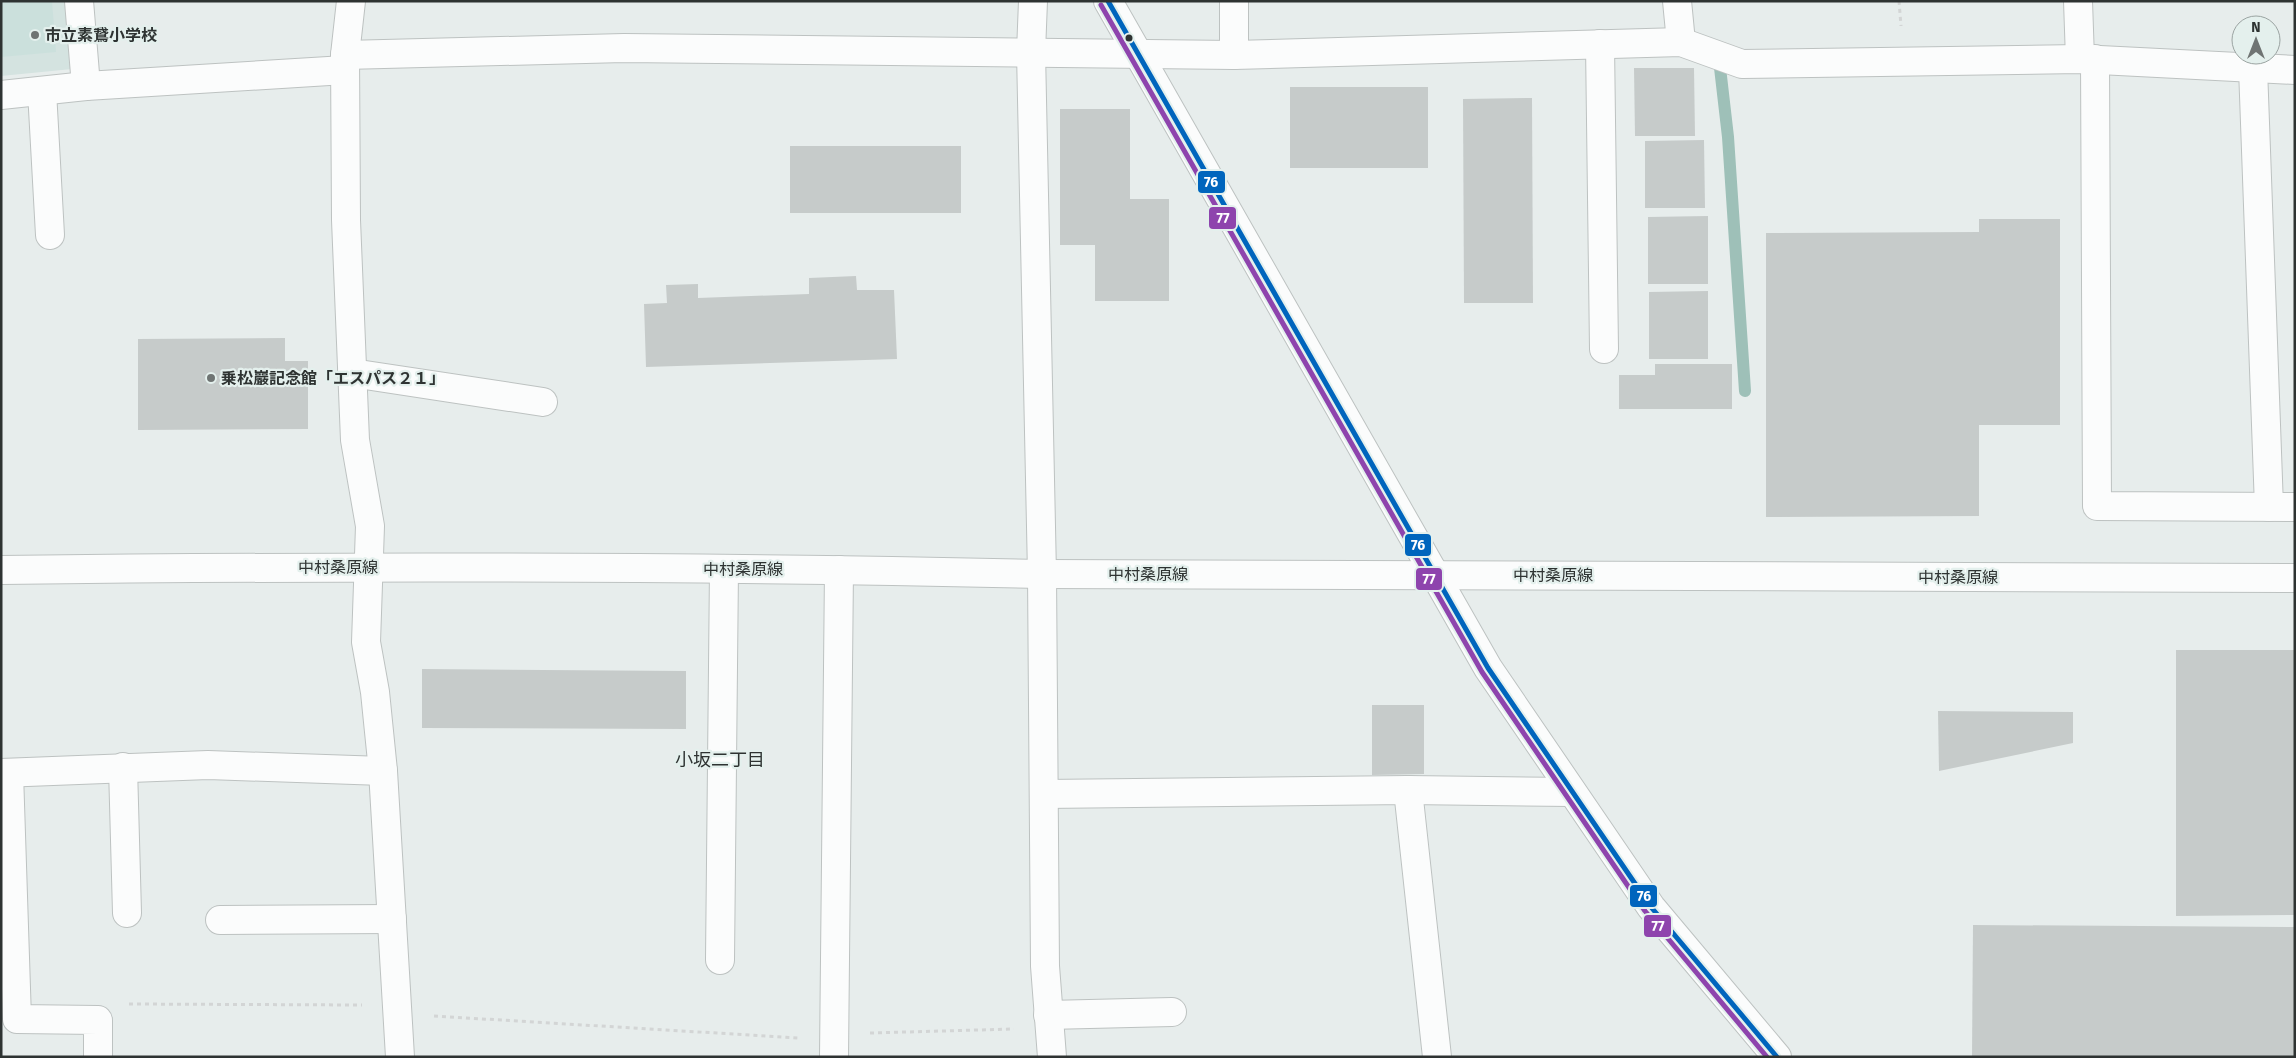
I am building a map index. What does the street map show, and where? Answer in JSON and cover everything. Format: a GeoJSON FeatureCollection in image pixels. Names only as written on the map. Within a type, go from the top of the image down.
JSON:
{"type":"FeatureCollection","features":[{"type":"Feature","properties":{"kind":"street"},"geometry":{"type":"LineString","coordinates":[[78,1],[86,86]]}},
{"type":"Feature","properties":{"kind":"street"},"geometry":{"type":"LineString","coordinates":[[351,1],[345,62],[346,220],[355,440],[370,526],[366,642],[375,692],[383,771],[400,1057]]}},
{"type":"Feature","properties":{"kind":"street"},"geometry":{"type":"LineString","coordinates":[[1033,1],[1031,52],[1042,574],[1045,966],[1052,1057]]}},
{"type":"Feature","properties":{"kind":"street"},"geometry":{"type":"LineString","coordinates":[[1108,1],[1488,668],[1651,907],[1777,1057]]}},
{"type":"Feature","properties":{"kind":"street"},"geometry":{"type":"LineString","coordinates":[[1234,1],[1234,55]]}},
{"type":"Feature","properties":{"kind":"street"},"geometry":{"type":"LineString","coordinates":[[1678,1],[1681,42]]}},
{"type":"Feature","properties":{"kind":"street"},"geometry":{"type":"LineString","coordinates":[[2078,1],[2088,59],[2097,506],[2282,507],[2253,68]]}},
{"type":"Feature","properties":{"kind":"street"},"geometry":{"type":"LineString","coordinates":[[1,95],[345,62],[624,48],[1234,55],[1681,42],[1742,64],[2088,59],[2295,70]]}},
{"type":"Feature","properties":{"kind":"street"},"geometry":{"type":"LineString","coordinates":[[1600,44],[1604,349]]}},
{"type":"Feature","properties":{"kind":"street"},"geometry":{"type":"LineString","coordinates":[[42,91],[50,235]]}},
{"type":"Feature","properties":{"kind":"street"},"geometry":{"type":"LineString","coordinates":[[352,373],[543,402]]}},
{"type":"Feature","properties":{"kind":"street","name":"中村桑原線"},"geometry":{"type":"LineString","coordinates":[[1,570],[368,566],[840,570],[1042,574],[2295,578]]}},
{"type":"Feature","properties":{"kind":"street"},"geometry":{"type":"LineString","coordinates":[[720,960],[724,569]]}},
{"type":"Feature","properties":{"kind":"street"},"geometry":{"type":"LineString","coordinates":[[834,1045],[840,570]]}},
{"type":"Feature","properties":{"kind":"street"},"geometry":{"type":"LineString","coordinates":[[98,1057],[98,1020],[17,1019],[5,773],[208,765],[383,771]]}},
{"type":"Feature","properties":{"kind":"street"},"geometry":{"type":"LineString","coordinates":[[123,767],[127,914]]}},
{"type":"Feature","properties":{"kind":"street"},"geometry":{"type":"LineString","coordinates":[[1044,794],[1408,790],[1571,792]]}},
{"type":"Feature","properties":{"kind":"street"},"geometry":{"type":"LineString","coordinates":[[1408,790],[1437,1057]]}},
{"type":"Feature","properties":{"kind":"street"},"geometry":{"type":"LineString","coordinates":[[220,920],[392,919]]}},
{"type":"Feature","properties":{"kind":"street"},"geometry":{"type":"LineString","coordinates":[[1049,1021],[1172,1012]]}},
{"type":"Feature","properties":{"kind":"path"},"geometry":{"type":"LineString","coordinates":[[98,1020],[119,1004],[398,1010],[790,1039],[834,1045],[1049,1021]]}},
{"type":"Feature","properties":{"kind":"shaded area","name":"市立素鵞小学校"},"geometry":{"type":"Polygon","coordinates":[[[1,1],[66,1],[72,69],[1,76],[1,1]]]}},
{"type":"Feature","properties":{"kind":"shaded area"},"geometry":{"type":"Polygon","coordinates":[[[1,1],[52,1],[56,52],[1,57],[1,1]]]}},
{"type":"Feature","properties":{"kind":"building"},"geometry":{"type":"Polygon","coordinates":[[[1634,68],[1694,68],[1695,136],[1635,136],[1634,68]]]}},
{"type":"Feature","properties":{"kind":"building"},"geometry":{"type":"Polygon","coordinates":[[[1290,87],[1428,87],[1428,168],[1290,168],[1290,87]]]}},
{"type":"Feature","properties":{"kind":"building"},"geometry":{"type":"Polygon","coordinates":[[[1532,98],[1533,303],[1464,303],[1463,99],[1532,98]]]}},
{"type":"Feature","properties":{"kind":"building"},"geometry":{"type":"Polygon","coordinates":[[[1060,109],[1130,109],[1130,199],[1169,199],[1169,301],[1095,301],[1095,245],[1060,245],[1060,109]]]}},
{"type":"Feature","properties":{"kind":"building"},"geometry":{"type":"Polygon","coordinates":[[[1704,140],[1705,208],[1645,208],[1645,141],[1704,140]]]}},
{"type":"Feature","properties":{"kind":"building"},"geometry":{"type":"Polygon","coordinates":[[[790,146],[961,146],[961,213],[790,213],[790,146]]]}},
{"type":"Feature","properties":{"kind":"building"},"geometry":{"type":"Polygon","coordinates":[[[1708,216],[1708,284],[1648,284],[1648,217],[1708,216]]]}},
{"type":"Feature","properties":{"kind":"building"},"geometry":{"type":"Polygon","coordinates":[[[1979,219],[2060,219],[2060,425],[1979,425],[1979,516],[1766,517],[1766,233],[1979,232],[1979,219]]]}},
{"type":"Feature","properties":{"kind":"building"},"geometry":{"type":"Polygon","coordinates":[[[856,276],[857,290],[894,290],[897,359],[646,367],[644,304],[667,303],[666,285],[698,284],[698,298],[809,294],[809,278],[856,276]]]}},
{"type":"Feature","properties":{"kind":"building"},"geometry":{"type":"Polygon","coordinates":[[[1708,291],[1708,359],[1649,359],[1649,292],[1708,291]]]}},
{"type":"Feature","properties":{"kind":"building"},"geometry":{"type":"Polygon","coordinates":[[[285,338],[285,361],[308,361],[308,429],[138,430],[138,339],[285,338]]]}},
{"type":"Feature","properties":{"kind":"building"},"geometry":{"type":"Polygon","coordinates":[[[1655,364],[1732,364],[1732,409],[1619,409],[1619,375],[1655,375],[1655,364]]]}},
{"type":"Feature","properties":{"kind":"building"},"geometry":{"type":"Polygon","coordinates":[[[2176,650],[2295,650],[2295,915],[2176,916],[2176,650]]]}},
{"type":"Feature","properties":{"kind":"building"},"geometry":{"type":"Polygon","coordinates":[[[422,669],[686,671],[686,729],[422,728],[422,669]]]}},
{"type":"Feature","properties":{"kind":"building"},"geometry":{"type":"Polygon","coordinates":[[[1372,705],[1424,705],[1424,774],[1372,775],[1372,705]]]}},
{"type":"Feature","properties":{"kind":"building"},"geometry":{"type":"Polygon","coordinates":[[[1938,711],[2073,712],[2073,743],[1939,771],[1938,711]]]}},
{"type":"Feature","properties":{"kind":"building"},"geometry":{"type":"Polygon","coordinates":[[[1973,925],[2295,927],[2295,1057],[1972,1057],[1973,925]]]}},
{"type":"Feature","properties":{"kind":"waterway"},"geometry":{"type":"LineString","coordinates":[[1719,59],[1728,137],[1745,391]]}},
{"type":"Feature","properties":{"kind":"transit line","name":"76"},"geometry":{"type":"LineString","coordinates":[[1108,1],[1488,668],[1651,907],[1777,1057]]}},
{"type":"Feature","properties":{"kind":"transit line","name":"77"},"geometry":{"type":"LineString","coordinates":[[1101,5],[1482,672],[1645,911],[1767,1057]]}},
{"type":"Feature","properties":{"kind":"place","name":"市立素鵞小学校"},"geometry":{"type":"Point","coordinates":[35,35]}},
{"type":"Feature","properties":{"kind":"place","name":"乗松巖記念館「エスパス２１」"},"geometry":{"type":"Point","coordinates":[211,378]}},
{"type":"Feature","properties":{"kind":"district","name":"小坂二丁目"},"geometry":{"type":"Point","coordinates":[720,760]}}]}
